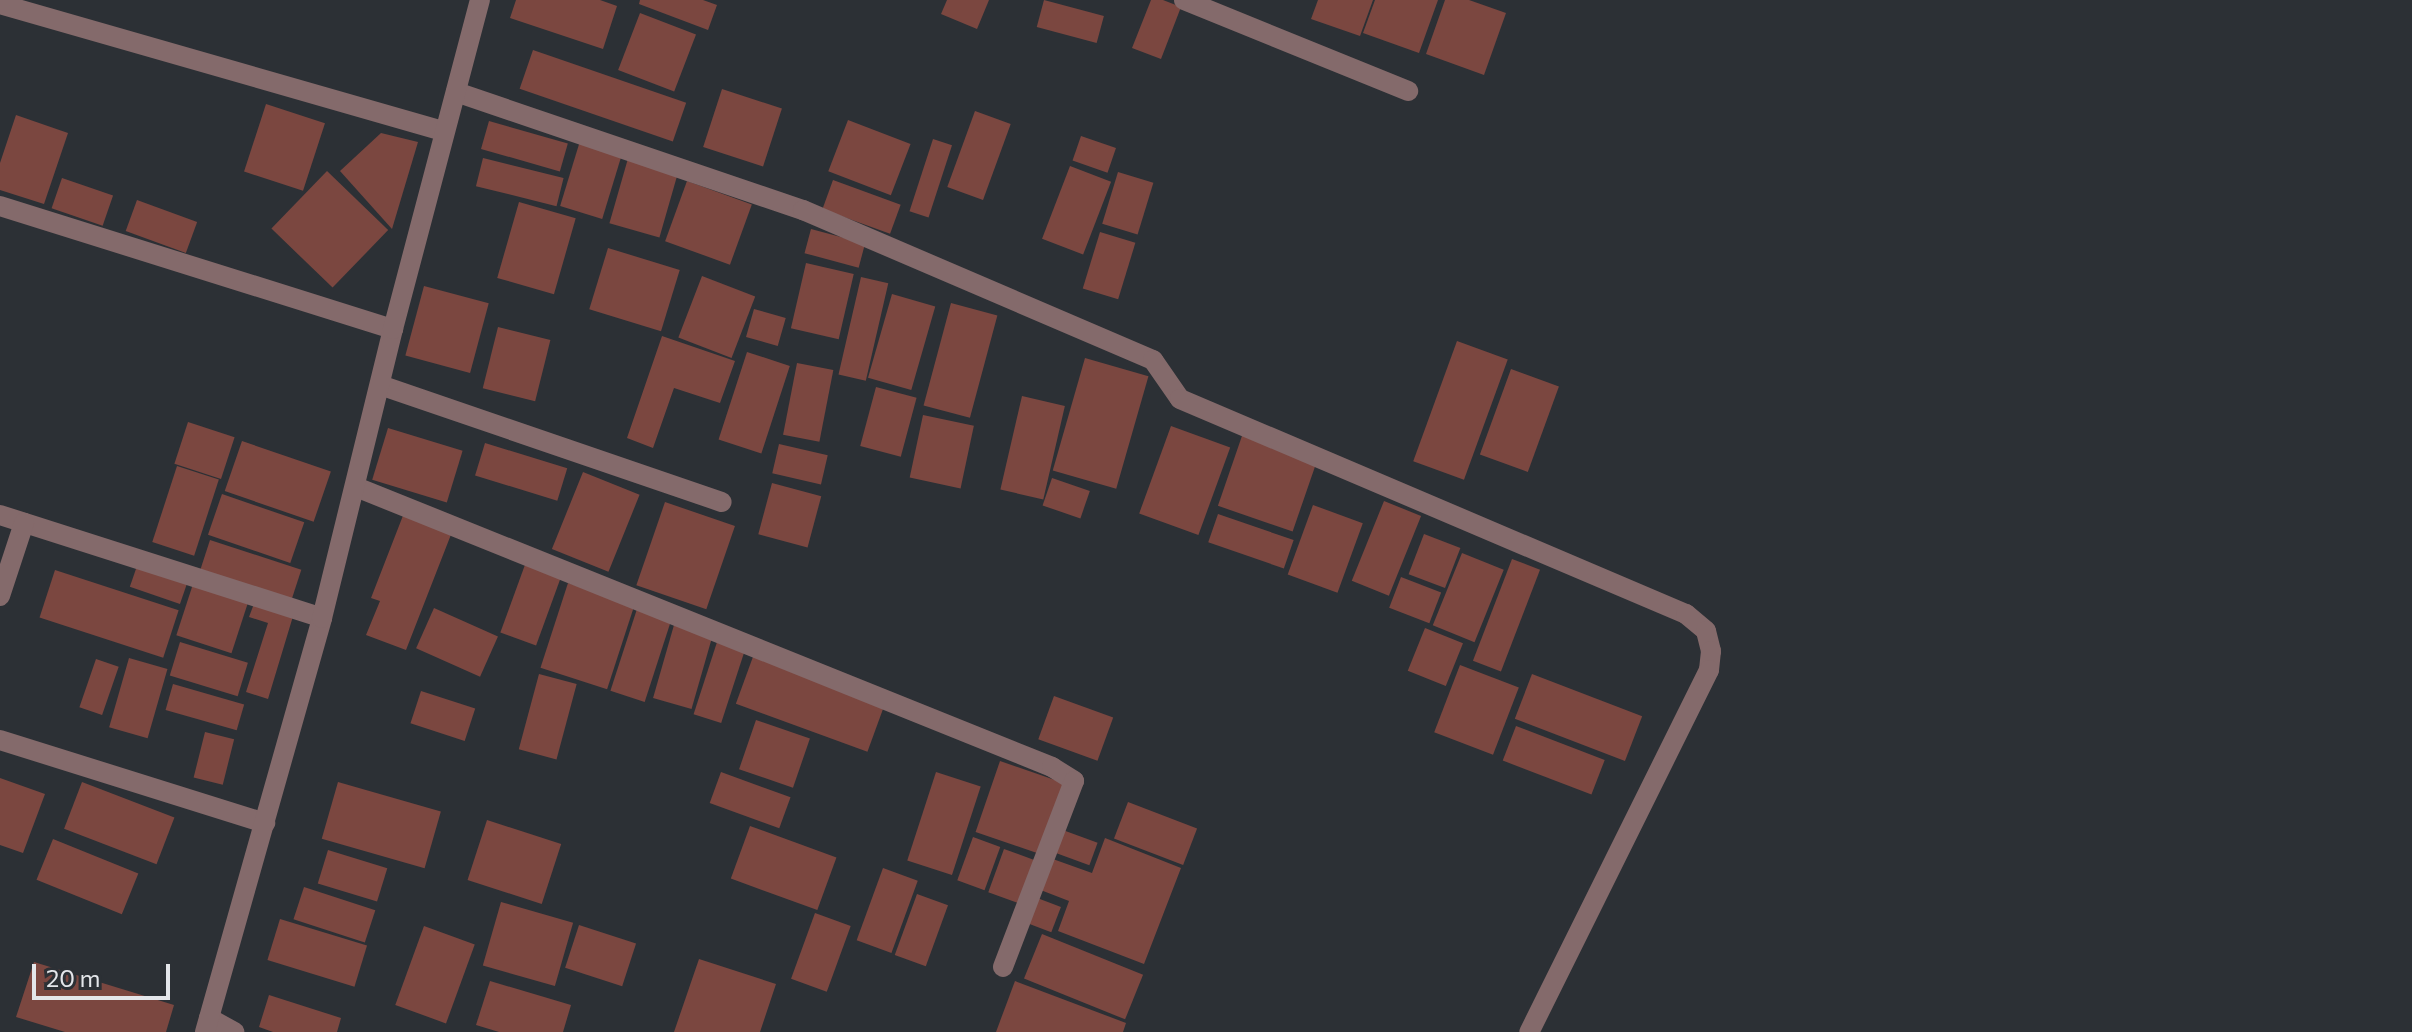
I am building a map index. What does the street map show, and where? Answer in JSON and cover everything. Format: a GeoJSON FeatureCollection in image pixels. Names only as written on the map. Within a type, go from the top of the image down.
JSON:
{"type":"FeatureCollection","features":[{"type":"Feature","properties":{"kind":"street"},"geometry":{"type":"LineString","coordinates":[[234,1032],[207,1025],[322,618],[393,329],[480,0]]}},
{"type":"Feature","properties":{"kind":"street"},"geometry":{"type":"LineString","coordinates":[[1184,0],[1408,91]]}},
{"type":"Feature","properties":{"kind":"street"},"geometry":{"type":"LineString","coordinates":[[0,4],[444,131]]}},
{"type":"Feature","properties":{"kind":"street"},"geometry":{"type":"LineString","coordinates":[[456,92],[803,210],[1153,360],[1180,399],[1686,614],[1706,631],[1711,651],[1709,670],[1529,1032]]}},
{"type":"Feature","properties":{"kind":"street"},"geometry":{"type":"LineString","coordinates":[[0,206],[393,329]]}},
{"type":"Feature","properties":{"kind":"street"},"geometry":{"type":"LineString","coordinates":[[380,385],[721,502]]}},
{"type":"Feature","properties":{"kind":"street"},"geometry":{"type":"LineString","coordinates":[[356,487],[1052,767],[1074,781],[1003,967]]}},
{"type":"Feature","properties":{"kind":"street"},"geometry":{"type":"LineString","coordinates":[[0,515],[322,618]]}},
{"type":"Feature","properties":{"kind":"street"},"geometry":{"type":"LineString","coordinates":[[0,596],[24,523]]}},
{"type":"Feature","properties":{"kind":"street"},"geometry":{"type":"LineString","coordinates":[[0,740],[265,823]]}},
{"type":"Feature","properties":{"kind":"building"},"geometry":{"type":"Polygon","coordinates":[[[516,0],[600,0],[617,6],[603,49],[510,18],[516,0]]]}},
{"type":"Feature","properties":{"kind":"building"},"geometry":{"type":"Polygon","coordinates":[[[640,0],[703,0],[717,5],[708,30],[639,4],[640,0]]]}},
{"type":"Feature","properties":{"kind":"building"},"geometry":{"type":"Polygon","coordinates":[[[947,0],[989,0],[977,29],[941,14],[947,0]]]}},
{"type":"Feature","properties":{"kind":"building"},"geometry":{"type":"Polygon","coordinates":[[[1044,0],[1104,16],[1097,43],[1037,27],[1044,0]]]}},
{"type":"Feature","properties":{"kind":"building"},"geometry":{"type":"Polygon","coordinates":[[[1151,0],[1163,0],[1181,7],[1161,59],[1132,48],[1151,0]]]}},
{"type":"Feature","properties":{"kind":"building"},"geometry":{"type":"Polygon","coordinates":[[[1318,0],[1373,0],[1360,36],[1311,19],[1318,0]]]}},
{"type":"Feature","properties":{"kind":"building"},"geometry":{"type":"Polygon","coordinates":[[[1375,0],[1438,0],[1419,53],[1363,33],[1375,0]]]}},
{"type":"Feature","properties":{"kind":"building"},"geometry":{"type":"Polygon","coordinates":[[[1445,0],[1469,0],[1506,13],[1484,75],[1426,54],[1445,0]]]}},
{"type":"Feature","properties":{"kind":"building"},"geometry":{"type":"Polygon","coordinates":[[[640,13],[696,35],[674,91],[618,70],[640,13]]]}},
{"type":"Feature","properties":{"kind":"building"},"geometry":{"type":"Polygon","coordinates":[[[533,50],[686,103],[673,142],[520,89],[533,50]]]}},
{"type":"Feature","properties":{"kind":"building"},"geometry":{"type":"Polygon","coordinates":[[[722,89],[782,108],[763,166],[703,147],[722,89]]]}},
{"type":"Feature","properties":{"kind":"building"},"geometry":{"type":"Polygon","coordinates":[[[266,104],[325,123],[303,191],[244,172],[266,104]]]}},
{"type":"Feature","properties":{"kind":"building"},"geometry":{"type":"Polygon","coordinates":[[[975,111],[1011,124],[983,200],[947,187],[975,111]]]}},
{"type":"Feature","properties":{"kind":"building"},"geometry":{"type":"Polygon","coordinates":[[[16,115],[68,133],[44,204],[0,190],[0,163],[16,115]]]}},
{"type":"Feature","properties":{"kind":"building"},"geometry":{"type":"Polygon","coordinates":[[[848,120],[911,144],[891,195],[828,171],[848,120]]]}},
{"type":"Feature","properties":{"kind":"building"},"geometry":{"type":"Polygon","coordinates":[[[489,121],[568,144],[560,171],[481,149],[489,121]]]}},
{"type":"Feature","properties":{"kind":"building"},"geometry":{"type":"Polygon","coordinates":[[[381,133],[418,142],[392,229],[340,171],[381,133]]]}},
{"type":"Feature","properties":{"kind":"building"},"geometry":{"type":"Polygon","coordinates":[[[1081,136],[1116,148],[1108,173],[1073,161],[1081,136]]]}},
{"type":"Feature","properties":{"kind":"building"},"geometry":{"type":"Polygon","coordinates":[[[933,139],[952,145],[929,217],[910,211],[933,139]]]}},
{"type":"Feature","properties":{"kind":"building"},"geometry":{"type":"Polygon","coordinates":[[[580,141],[622,154],[602,219],[560,206],[580,141]]]}},
{"type":"Feature","properties":{"kind":"building"},"geometry":{"type":"Polygon","coordinates":[[[629,155],[679,169],[659,238],[609,223],[629,155]]]}},
{"type":"Feature","properties":{"kind":"building"},"geometry":{"type":"Polygon","coordinates":[[[483,158],[564,178],[557,206],[476,186],[483,158]]]}},
{"type":"Feature","properties":{"kind":"building"},"geometry":{"type":"Polygon","coordinates":[[[1070,166],[1111,182],[1083,255],[1042,239],[1070,166]]]}},
{"type":"Feature","properties":{"kind":"building"},"geometry":{"type":"Polygon","coordinates":[[[327,171],[388,230],[333,288],[271,229],[327,171]]]}},
{"type":"Feature","properties":{"kind":"building"},"geometry":{"type":"Polygon","coordinates":[[[1118,172],[1153,183],[1138,234],[1102,224],[1118,172]]]}},
{"type":"Feature","properties":{"kind":"building"},"geometry":{"type":"Polygon","coordinates":[[[62,178],[113,196],[103,226],[52,208],[62,178]]]}},
{"type":"Feature","properties":{"kind":"building"},"geometry":{"type":"Polygon","coordinates":[[[833,180],[901,205],[890,234],[822,209],[833,180]]]}},
{"type":"Feature","properties":{"kind":"building"},"geometry":{"type":"Polygon","coordinates":[[[687,181],[752,205],[730,265],[665,241],[687,181]]]}},
{"type":"Feature","properties":{"kind":"building"},"geometry":{"type":"Polygon","coordinates":[[[137,200],[197,222],[186,253],[126,231],[137,200]]]}},
{"type":"Feature","properties":{"kind":"building"},"geometry":{"type":"Polygon","coordinates":[[[519,202],[576,218],[554,294],[497,278],[519,202]]]}},
{"type":"Feature","properties":{"kind":"building"},"geometry":{"type":"Polygon","coordinates":[[[811,229],[865,243],[859,268],[805,253],[811,229]]]}},
{"type":"Feature","properties":{"kind":"building"},"geometry":{"type":"Polygon","coordinates":[[[1100,232],[1135,243],[1118,299],[1083,288],[1100,232]]]}},
{"type":"Feature","properties":{"kind":"building"},"geometry":{"type":"Polygon","coordinates":[[[608,248],[680,270],[661,331],[589,309],[608,248]]]}},
{"type":"Feature","properties":{"kind":"building"},"geometry":{"type":"Polygon","coordinates":[[[806,263],[854,274],[839,339],[791,328],[806,263]]]}},
{"type":"Feature","properties":{"kind":"building"},"geometry":{"type":"Polygon","coordinates":[[[702,276],[755,296],[732,358],[678,338],[702,276]]]}},
{"type":"Feature","properties":{"kind":"building"},"geometry":{"type":"Polygon","coordinates":[[[861,277],[888,283],[866,381],[839,374],[861,277]]]}},
{"type":"Feature","properties":{"kind":"building"},"geometry":{"type":"Polygon","coordinates":[[[424,286],[489,303],[470,373],[405,356],[424,286]]]}},
{"type":"Feature","properties":{"kind":"building"},"geometry":{"type":"Polygon","coordinates":[[[892,294],[935,306],[911,390],[868,378],[892,294]]]}},
{"type":"Feature","properties":{"kind":"building"},"geometry":{"type":"Polygon","coordinates":[[[951,303],[997,315],[970,418],[924,405],[951,303]]]}},
{"type":"Feature","properties":{"kind":"building"},"geometry":{"type":"Polygon","coordinates":[[[754,309],[786,318],[778,346],[746,337],[754,309]]]}},
{"type":"Feature","properties":{"kind":"building"},"geometry":{"type":"Polygon","coordinates":[[[498,327],[550,340],[535,401],[483,388],[498,327]]]}},
{"type":"Feature","properties":{"kind":"building"},"geometry":{"type":"Polygon","coordinates":[[[662,336],[735,361],[720,403],[674,388],[653,448],[627,438],[662,336]]]}},
{"type":"Feature","properties":{"kind":"building"},"geometry":{"type":"Polygon","coordinates":[[[1457,341],[1508,359],[1464,480],[1413,461],[1457,341]]]}},
{"type":"Feature","properties":{"kind":"building"},"geometry":{"type":"Polygon","coordinates":[[[747,352],[790,366],[761,453],[719,439],[747,352]]]}},
{"type":"Feature","properties":{"kind":"building"},"geometry":{"type":"Polygon","coordinates":[[[1085,358],[1148,376],[1116,489],[1053,470],[1085,358]]]}},
{"type":"Feature","properties":{"kind":"building"},"geometry":{"type":"Polygon","coordinates":[[[797,363],[833,370],[819,442],[783,435],[797,363]]]}},
{"type":"Feature","properties":{"kind":"building"},"geometry":{"type":"Polygon","coordinates":[[[1511,369],[1559,386],[1528,472],[1480,455],[1511,369]]]}},
{"type":"Feature","properties":{"kind":"building"},"geometry":{"type":"Polygon","coordinates":[[[876,387],[917,398],[901,457],[860,446],[876,387]]]}},
{"type":"Feature","properties":{"kind":"building"},"geometry":{"type":"Polygon","coordinates":[[[1022,396],[1065,406],[1043,499],[1000,490],[1022,396]]]}},
{"type":"Feature","properties":{"kind":"building"},"geometry":{"type":"Polygon","coordinates":[[[923,415],[974,426],[961,488],[910,478],[923,415]]]}},
{"type":"Feature","properties":{"kind":"building"},"geometry":{"type":"Polygon","coordinates":[[[188,422],[235,437],[221,479],[174,464],[188,422]]]}},
{"type":"Feature","properties":{"kind":"building"},"geometry":{"type":"Polygon","coordinates":[[[1171,426],[1230,448],[1198,535],[1139,513],[1171,426]]]}},
{"type":"Feature","properties":{"kind":"building"},"geometry":{"type":"Polygon","coordinates":[[[388,428],[463,451],[447,502],[372,480],[388,428]]]}},
{"type":"Feature","properties":{"kind":"building"},"geometry":{"type":"Polygon","coordinates":[[[1243,433],[1318,459],[1293,532],[1218,506],[1243,433]]]}},
{"type":"Feature","properties":{"kind":"building"},"geometry":{"type":"Polygon","coordinates":[[[242,441],[331,472],[314,522],[225,491],[242,441]]]}},
{"type":"Feature","properties":{"kind":"building"},"geometry":{"type":"Polygon","coordinates":[[[485,443],[567,468],[557,501],[475,476],[485,443]]]}},
{"type":"Feature","properties":{"kind":"building"},"geometry":{"type":"Polygon","coordinates":[[[779,444],[828,455],[821,484],[772,473],[779,444]]]}},
{"type":"Feature","properties":{"kind":"building"},"geometry":{"type":"Polygon","coordinates":[[[177,466],[219,480],[194,556],[152,542],[177,466]]]}},
{"type":"Feature","properties":{"kind":"building"},"geometry":{"type":"Polygon","coordinates":[[[583,472],[640,495],[608,572],[552,549],[583,472]]]}},
{"type":"Feature","properties":{"kind":"building"},"geometry":{"type":"Polygon","coordinates":[[[1052,478],[1090,491],[1080,518],[1043,505],[1052,478]]]}},
{"type":"Feature","properties":{"kind":"building"},"geometry":{"type":"Polygon","coordinates":[[[772,483],[821,496],[808,547],[758,534],[772,483]]]}},
{"type":"Feature","properties":{"kind":"building"},"geometry":{"type":"Polygon","coordinates":[[[222,494],[304,522],[290,563],[208,535],[222,494]]]}},
{"type":"Feature","properties":{"kind":"building"},"geometry":{"type":"Polygon","coordinates":[[[1384,501],[1421,516],[1389,596],[1352,581],[1384,501]]]}},
{"type":"Feature","properties":{"kind":"building"},"geometry":{"type":"Polygon","coordinates":[[[665,502],[735,526],[706,609],[636,585],[665,502]]]}},
{"type":"Feature","properties":{"kind":"building"},"geometry":{"type":"Polygon","coordinates":[[[1313,505],[1363,523],[1337,593],[1288,575],[1313,505]]]}},
{"type":"Feature","properties":{"kind":"building"},"geometry":{"type":"Polygon","coordinates":[[[404,513],[452,532],[406,650],[366,635],[380,601],[371,598],[404,513]]]}},
{"type":"Feature","properties":{"kind":"building"},"geometry":{"type":"Polygon","coordinates":[[[1218,514],[1294,540],[1284,568],[1208,542],[1218,514]]]}},
{"type":"Feature","properties":{"kind":"building"},"geometry":{"type":"Polygon","coordinates":[[[1424,534],[1460,548],[1445,588],[1409,574],[1424,534]]]}},
{"type":"Feature","properties":{"kind":"building"},"geometry":{"type":"Polygon","coordinates":[[[210,540],[301,570],[292,599],[200,569],[210,540]]]}},
{"type":"Feature","properties":{"kind":"building"},"geometry":{"type":"Polygon","coordinates":[[[1462,553],[1504,570],[1475,642],[1433,625],[1462,553]]]}},
{"type":"Feature","properties":{"kind":"building"},"geometry":{"type":"Polygon","coordinates":[[[1512,559],[1540,570],[1501,672],[1473,661],[1512,559]]]}},
{"type":"Feature","properties":{"kind":"building"},"geometry":{"type":"Polygon","coordinates":[[[526,562],[562,575],[536,645],[500,632],[526,562]]]}},
{"type":"Feature","properties":{"kind":"building"},"geometry":{"type":"Polygon","coordinates":[[[137,566],[187,583],[180,604],[130,587],[137,566]]]}},
{"type":"Feature","properties":{"kind":"building"},"geometry":{"type":"Polygon","coordinates":[[[55,570],[179,610],[163,658],[40,618],[55,570]]]}},
{"type":"Feature","properties":{"kind":"building"},"geometry":{"type":"Polygon","coordinates":[[[1401,577],[1441,592],[1429,623],[1389,608],[1401,577]]]}},
{"type":"Feature","properties":{"kind":"building"},"geometry":{"type":"Polygon","coordinates":[[[568,583],[635,605],[607,689],[540,668],[568,583]]]}},
{"type":"Feature","properties":{"kind":"building"},"geometry":{"type":"Polygon","coordinates":[[[193,584],[248,602],[231,653],[176,635],[193,584]]]}},
{"type":"Feature","properties":{"kind":"building"},"geometry":{"type":"Polygon","coordinates":[[[255,601],[294,613],[268,699],[246,692],[268,623],[249,617],[255,601]]]}},
{"type":"Feature","properties":{"kind":"building"},"geometry":{"type":"Polygon","coordinates":[[[434,608],[498,636],[480,677],[416,648],[434,608]]]}},
{"type":"Feature","properties":{"kind":"building"},"geometry":{"type":"Polygon","coordinates":[[[637,609],[671,620],[645,702],[610,691],[637,609]]]}},
{"type":"Feature","properties":{"kind":"building"},"geometry":{"type":"Polygon","coordinates":[[[674,625],[712,636],[692,709],[653,698],[674,625]]]}},
{"type":"Feature","properties":{"kind":"building"},"geometry":{"type":"Polygon","coordinates":[[[1425,628],[1463,643],[1446,686],[1408,671],[1425,628]]]}},
{"type":"Feature","properties":{"kind":"building"},"geometry":{"type":"Polygon","coordinates":[[[718,639],[746,648],[721,723],[694,714],[718,639]]]}},
{"type":"Feature","properties":{"kind":"building"},"geometry":{"type":"Polygon","coordinates":[[[180,642],[248,663],[238,696],[170,675],[180,642]]]}},
{"type":"Feature","properties":{"kind":"building"},"geometry":{"type":"Polygon","coordinates":[[[754,654],[886,702],[867,752],[736,704],[754,654]]]}},
{"type":"Feature","properties":{"kind":"building"},"geometry":{"type":"Polygon","coordinates":[[[129,658],[167,669],[148,738],[109,727],[129,658]]]}},
{"type":"Feature","properties":{"kind":"building"},"geometry":{"type":"Polygon","coordinates":[[[96,659],[119,667],[102,715],[79,707],[96,659]]]}},
{"type":"Feature","properties":{"kind":"building"},"geometry":{"type":"Polygon","coordinates":[[[1460,665],[1519,688],[1493,755],[1434,732],[1460,665]]]}},
{"type":"Feature","properties":{"kind":"building"},"geometry":{"type":"Polygon","coordinates":[[[539,674],[577,684],[556,759],[519,749],[539,674]]]}},
{"type":"Feature","properties":{"kind":"building"},"geometry":{"type":"Polygon","coordinates":[[[1532,674],[1642,716],[1625,761],[1515,719],[1532,674]]]}},
{"type":"Feature","properties":{"kind":"building"},"geometry":{"type":"Polygon","coordinates":[[[173,684],[244,704],[237,730],[166,710],[173,684]]]}},
{"type":"Feature","properties":{"kind":"building"},"geometry":{"type":"Polygon","coordinates":[[[421,691],[475,709],[465,741],[410,723],[421,691]]]}},
{"type":"Feature","properties":{"kind":"building"},"geometry":{"type":"Polygon","coordinates":[[[1054,696],[1113,718],[1097,761],[1038,739],[1054,696]]]}},
{"type":"Feature","properties":{"kind":"building"},"geometry":{"type":"Polygon","coordinates":[[[756,720],[810,739],[793,788],[739,769],[756,720]]]}},
{"type":"Feature","properties":{"kind":"building"},"geometry":{"type":"Polygon","coordinates":[[[1516,726],[1605,760],[1591,795],[1503,761],[1516,726]]]}},
{"type":"Feature","properties":{"kind":"building"},"geometry":{"type":"Polygon","coordinates":[[[205,732],[234,739],[223,785],[194,778],[205,732]]]}},
{"type":"Feature","properties":{"kind":"building"},"geometry":{"type":"Polygon","coordinates":[[[1000,761],[1064,783],[1040,854],[976,832],[1000,761]]]}},
{"type":"Feature","properties":{"kind":"building"},"geometry":{"type":"Polygon","coordinates":[[[721,772],[791,797],[779,828],[710,803],[721,772]]]}},
{"type":"Feature","properties":{"kind":"building"},"geometry":{"type":"Polygon","coordinates":[[[936,772],[981,787],[952,875],[907,860],[936,772]]]}},
{"type":"Feature","properties":{"kind":"building"},"geometry":{"type":"Polygon","coordinates":[[[0,778],[45,794],[23,853],[0,845],[0,778]]]}},
{"type":"Feature","properties":{"kind":"building"},"geometry":{"type":"Polygon","coordinates":[[[82,782],[174,817],[157,864],[64,829],[82,782]]]}},
{"type":"Feature","properties":{"kind":"building"},"geometry":{"type":"Polygon","coordinates":[[[338,782],[441,811],[425,868],[322,839],[338,782]]]}},
{"type":"Feature","properties":{"kind":"building"},"geometry":{"type":"Polygon","coordinates":[[[1128,802],[1197,829],[1183,865],[1114,838],[1128,802]]]}},
{"type":"Feature","properties":{"kind":"building"},"geometry":{"type":"Polygon","coordinates":[[[487,820],[561,844],[542,904],[468,880],[487,820]]]}},
{"type":"Feature","properties":{"kind":"building"},"geometry":{"type":"Polygon","coordinates":[[[750,826],[836,857],[817,910],[731,879],[750,826]]]}},
{"type":"Feature","properties":{"kind":"building"},"geometry":{"type":"Polygon","coordinates":[[[1060,829],[1098,843],[1089,865],[1052,852],[1060,829]]]}},
{"type":"Feature","properties":{"kind":"building"},"geometry":{"type":"Polygon","coordinates":[[[973,837],[1000,847],[985,890],[957,880],[973,837]]]}},
{"type":"Feature","properties":{"kind":"building"},"geometry":{"type":"Polygon","coordinates":[[[1105,838],[1181,868],[1144,964],[1058,931],[1069,901],[1038,889],[1050,858],[1092,873],[1105,838]]]}},
{"type":"Feature","properties":{"kind":"building"},"geometry":{"type":"Polygon","coordinates":[[[53,839],[138,873],[122,914],[37,880],[53,839]]]}},
{"type":"Feature","properties":{"kind":"building"},"geometry":{"type":"Polygon","coordinates":[[[1004,849],[1037,861],[1021,904],[988,892],[1004,849]]]}},
{"type":"Feature","properties":{"kind":"building"},"geometry":{"type":"Polygon","coordinates":[[[328,850],[387,868],[377,902],[318,883],[328,850]]]}},
{"type":"Feature","properties":{"kind":"building"},"geometry":{"type":"Polygon","coordinates":[[[883,868],[918,881],[891,953],[857,940],[883,868]]]}},
{"type":"Feature","properties":{"kind":"building"},"geometry":{"type":"Polygon","coordinates":[[[304,887],[375,910],[365,943],[293,919],[304,887]]]}},
{"type":"Feature","properties":{"kind":"building"},"geometry":{"type":"Polygon","coordinates":[[[917,894],[948,905],[926,966],[895,955],[917,894]]]}},
{"type":"Feature","properties":{"kind":"building"},"geometry":{"type":"Polygon","coordinates":[[[1032,896],[1061,907],[1051,932],[1022,921],[1032,896]]]}},
{"type":"Feature","properties":{"kind":"building"},"geometry":{"type":"Polygon","coordinates":[[[501,902],[573,923],[555,986],[483,965],[501,902]]]}},
{"type":"Feature","properties":{"kind":"building"},"geometry":{"type":"Polygon","coordinates":[[[815,913],[851,926],[827,992],[791,979],[815,913]]]}},
{"type":"Feature","properties":{"kind":"building"},"geometry":{"type":"Polygon","coordinates":[[[280,919],[367,946],[354,987],[267,960],[280,919]]]}},
{"type":"Feature","properties":{"kind":"building"},"geometry":{"type":"Polygon","coordinates":[[[579,925],[636,944],[622,986],[565,968],[579,925]]]}},
{"type":"Feature","properties":{"kind":"building"},"geometry":{"type":"Polygon","coordinates":[[[424,926],[475,944],[446,1023],[395,1005],[424,926]]]}},
{"type":"Feature","properties":{"kind":"building"},"geometry":{"type":"Polygon","coordinates":[[[1042,934],[1143,975],[1125,1019],[1024,979],[1042,934]]]}},
{"type":"Feature","properties":{"kind":"building"},"geometry":{"type":"Polygon","coordinates":[[[699,959],[776,984],[760,1032],[674,1032],[699,959]]]}},
{"type":"Feature","properties":{"kind":"building"},"geometry":{"type":"Polygon","coordinates":[[[34,962],[174,1005],[166,1032],[65,1032],[16,1017],[34,962]]]}},
{"type":"Feature","properties":{"kind":"building"},"geometry":{"type":"Polygon","coordinates":[[[490,981],[571,1005],[563,1032],[499,1032],[476,1025],[490,981]]]}},
{"type":"Feature","properties":{"kind":"building"},"geometry":{"type":"Polygon","coordinates":[[[1015,981],[1126,1023],[1123,1032],[996,1032],[1015,981]]]}},
{"type":"Feature","properties":{"kind":"building"},"geometry":{"type":"Polygon","coordinates":[[[269,995],[341,1018],[337,1032],[273,1032],[259,1027],[269,995]]]}}]}
